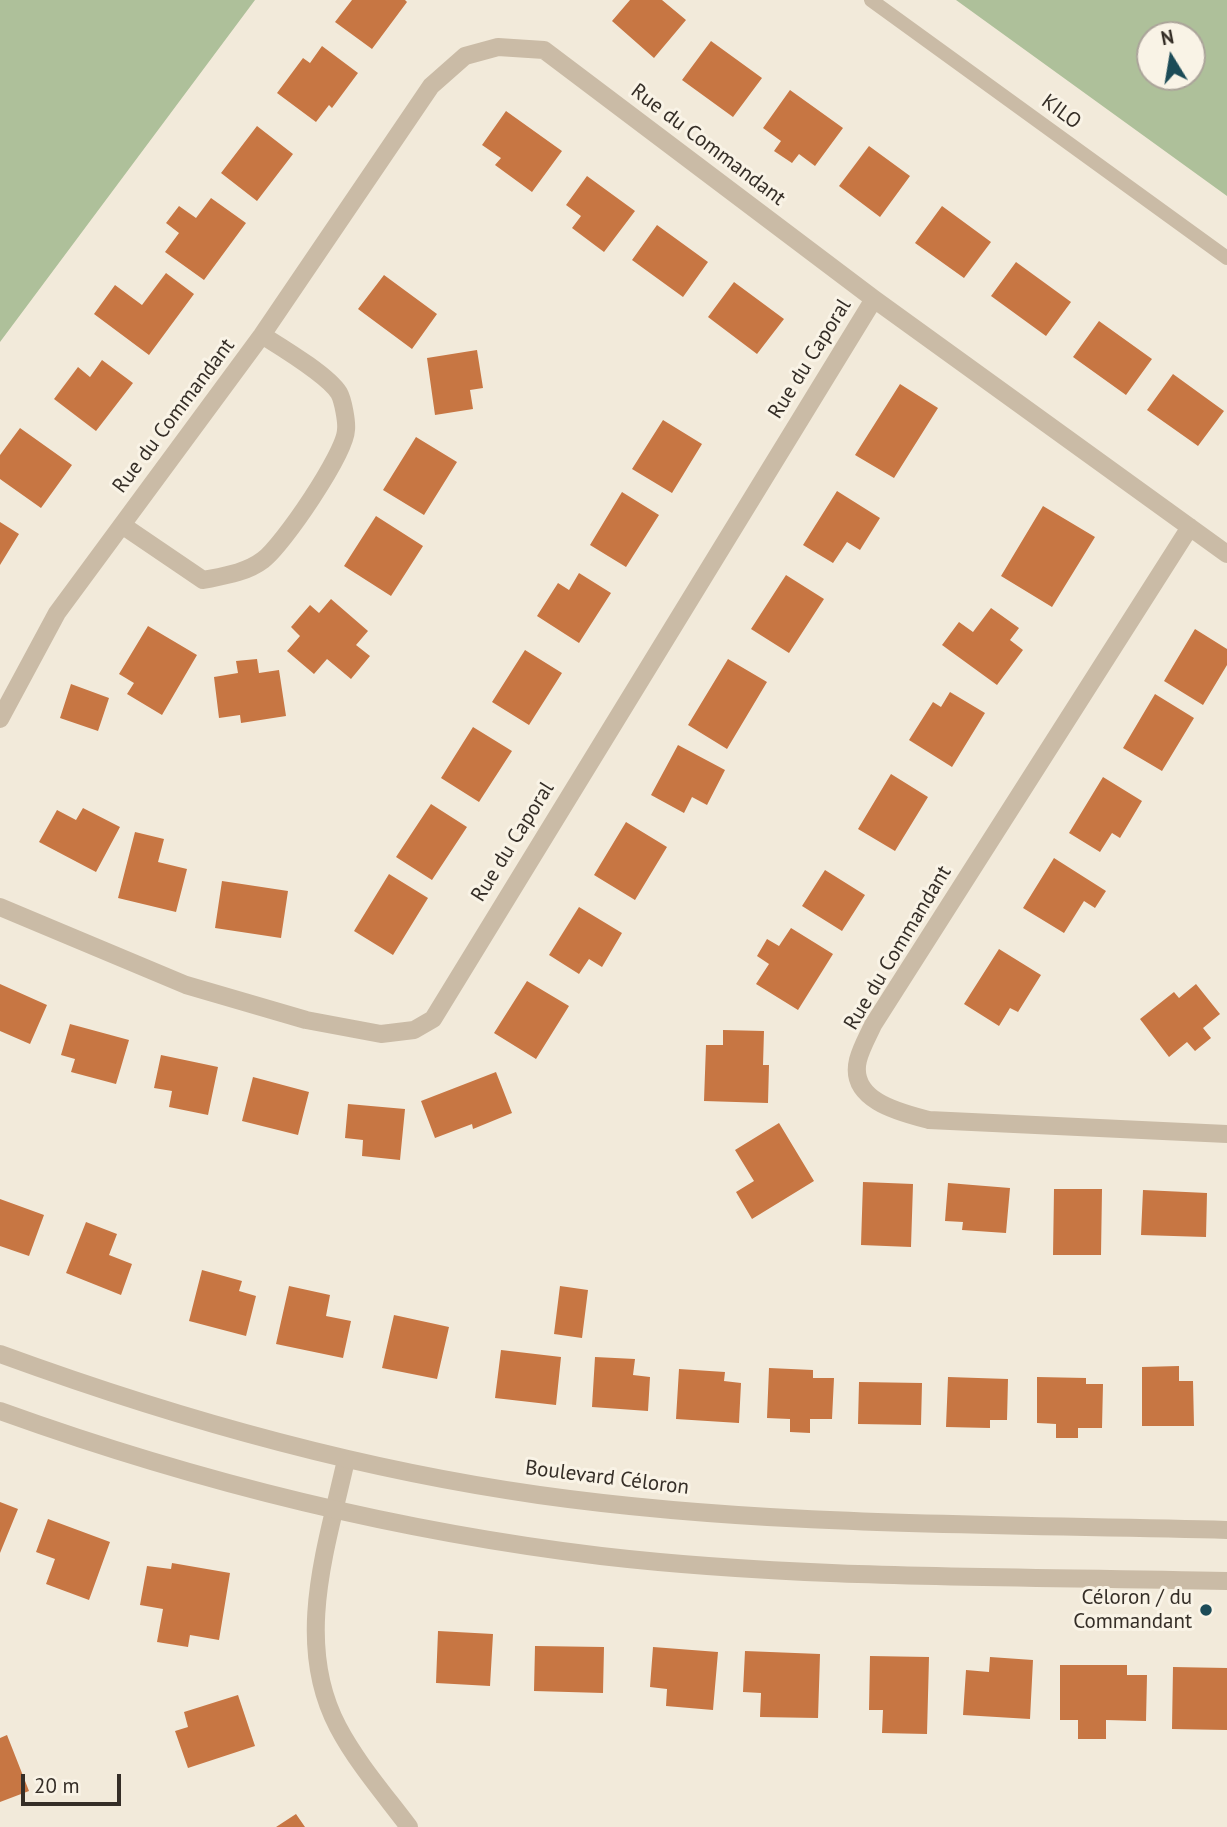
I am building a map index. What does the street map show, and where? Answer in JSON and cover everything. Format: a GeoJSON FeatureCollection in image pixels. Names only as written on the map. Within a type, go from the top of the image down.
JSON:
{"type":"FeatureCollection","features":[{"type":"Feature","properties":{"kind":"street","name":"Rue du Commandant"},"geometry":{"type":"LineString","coordinates":[[0,719],[57,613],[262,335],[431,86],[465,56],[498,47],[544,50],[874,299],[1227,554]]}},
{"type":"Feature","properties":{"kind":"street","name":"Rue du Caporal"},"geometry":{"type":"LineString","coordinates":[[0,907],[186,985],[306,1020],[381,1034],[414,1030],[433,1019],[874,299]]}},
{"type":"Feature","properties":{"kind":"street","name":"Rue du Commandant"},"geometry":{"type":"LineString","coordinates":[[122,524],[203,580],[232,575],[263,560],[289,532],[333,461],[346,431],[339,394],[297,357],[262,335]]}},
{"type":"Feature","properties":{"kind":"street","name":"Rue du Commandant"},"geometry":{"type":"LineString","coordinates":[[1190,527],[873,1025],[857,1063],[862,1088],[873,1098],[894,1111],[929,1119],[1224,1131]]}},
{"type":"Feature","properties":{"kind":"street","name":"Boulevard Céloron"},"geometry":{"type":"LineString","coordinates":[[0,1354],[160,1409],[346,1460],[537,1495],[645,1508],[799,1518],[1227,1530]]}},
{"type":"Feature","properties":{"kind":"street"},"geometry":{"type":"LineString","coordinates":[[0,1411],[189,1474],[335,1512],[553,1550],[692,1564],[819,1572],[1227,1581]]}},
{"type":"Feature","properties":{"kind":"street"},"geometry":{"type":"LineString","coordinates":[[346,1460],[317,1603],[315,1636],[320,1673],[337,1725],[409,1827]]}},
{"type":"Feature","properties":{"kind":"lane","name":"KILO"},"geometry":{"type":"LineString","coordinates":[[871,0],[1227,258]]}},
{"type":"Feature","properties":{"kind":"green space"},"geometry":{"type":"Polygon","coordinates":[[[0,0],[255,0],[0,342],[0,0]]]}},
{"type":"Feature","properties":{"kind":"green space"},"geometry":{"type":"Polygon","coordinates":[[[956,0],[1227,0],[1227,196],[956,0]]]}},
{"type":"Feature","properties":{"kind":"building"},"geometry":{"type":"Polygon","coordinates":[[[352,0],[407,2],[372,49],[335,22],[352,0]]]}},
{"type":"Feature","properties":{"kind":"building"},"geometry":{"type":"Polygon","coordinates":[[[630,0],[662,0],[686,20],[654,58],[612,21],[630,0]]]}},
{"type":"Feature","properties":{"kind":"building"},"geometry":{"type":"Polygon","coordinates":[[[711,41],[762,78],[733,117],[682,80],[711,41]]]}},
{"type":"Feature","properties":{"kind":"building"},"geometry":{"type":"Polygon","coordinates":[[[322,46],[358,73],[332,108],[329,105],[316,122],[277,93],[303,58],[310,63],[322,46]]]}},
{"type":"Feature","properties":{"kind":"building"},"geometry":{"type":"Polygon","coordinates":[[[790,90],[843,128],[815,166],[799,154],[792,163],[774,151],[781,141],[763,128],[790,90]]]}},
{"type":"Feature","properties":{"kind":"building"},"geometry":{"type":"Polygon","coordinates":[[[506,111],[562,151],[532,192],[495,165],[501,158],[482,145],[506,111]]]}},
{"type":"Feature","properties":{"kind":"building"},"geometry":{"type":"Polygon","coordinates":[[[257,126],[293,154],[257,201],[221,173],[257,126]]]}},
{"type":"Feature","properties":{"kind":"building"},"geometry":{"type":"Polygon","coordinates":[[[869,146],[910,176],[880,217],[839,186],[869,146]]]}},
{"type":"Feature","properties":{"kind":"building"},"geometry":{"type":"Polygon","coordinates":[[[587,176],[635,211],[604,252],[572,228],[581,216],[566,205],[587,176]]]}},
{"type":"Feature","properties":{"kind":"building"},"geometry":{"type":"Polygon","coordinates":[[[211,198],[246,223],[204,280],[165,252],[179,233],[166,223],[179,206],[196,218],[211,198]]]}},
{"type":"Feature","properties":{"kind":"building"},"geometry":{"type":"Polygon","coordinates":[[[942,206],[991,242],[964,278],[915,243],[942,206]]]}},
{"type":"Feature","properties":{"kind":"building"},"geometry":{"type":"Polygon","coordinates":[[[657,225],[708,262],[683,297],[632,260],[657,225]]]}},
{"type":"Feature","properties":{"kind":"building"},"geometry":{"type":"Polygon","coordinates":[[[1016,262],[1071,302],[1046,336],[991,296],[1016,262]]]}},
{"type":"Feature","properties":{"kind":"building"},"geometry":{"type":"Polygon","coordinates":[[[166,273],[194,294],[149,355],[94,314],[115,285],[142,305],[166,273]]]}},
{"type":"Feature","properties":{"kind":"building"},"geometry":{"type":"Polygon","coordinates":[[[384,275],[437,314],[412,349],[358,309],[384,275]]]}},
{"type":"Feature","properties":{"kind":"building"},"geometry":{"type":"Polygon","coordinates":[[[734,282],[784,319],[757,354],[708,317],[734,282]]]}},
{"type":"Feature","properties":{"kind":"building"},"geometry":{"type":"Polygon","coordinates":[[[1099,321],[1152,359],[1126,395],[1073,357],[1099,321]]]}},
{"type":"Feature","properties":{"kind":"building"},"geometry":{"type":"Polygon","coordinates":[[[477,350],[483,388],[470,390],[473,409],[435,415],[427,358],[477,350]]]}},
{"type":"Feature","properties":{"kind":"building"},"geometry":{"type":"Polygon","coordinates":[[[102,360],[133,383],[96,431],[54,399],[78,367],[90,377],[102,360]]]}},
{"type":"Feature","properties":{"kind":"building"},"geometry":{"type":"Polygon","coordinates":[[[1173,374],[1224,411],[1198,446],[1147,410],[1173,374]]]}},
{"type":"Feature","properties":{"kind":"building"},"geometry":{"type":"Polygon","coordinates":[[[900,384],[938,408],[894,478],[855,455],[900,384]]]}},
{"type":"Feature","properties":{"kind":"building"},"geometry":{"type":"Polygon","coordinates":[[[663,420],[702,444],[672,493],[632,469],[663,420]]]}},
{"type":"Feature","properties":{"kind":"building"},"geometry":{"type":"Polygon","coordinates":[[[20,428],[72,465],[41,508],[0,479],[0,455],[20,428]]]}},
{"type":"Feature","properties":{"kind":"building"},"geometry":{"type":"Polygon","coordinates":[[[416,437],[457,462],[424,515],[383,490],[416,437]]]}},
{"type":"Feature","properties":{"kind":"building"},"geometry":{"type":"Polygon","coordinates":[[[837,491],[880,518],[860,550],[847,542],[833,563],[803,545],[837,491]]]}},
{"type":"Feature","properties":{"kind":"building"},"geometry":{"type":"Polygon","coordinates":[[[622,492],[659,515],[626,567],[590,545],[622,492]]]}},
{"type":"Feature","properties":{"kind":"building"},"geometry":{"type":"Polygon","coordinates":[[[1043,506],[1095,537],[1052,607],[1001,576],[1043,506]]]}},
{"type":"Feature","properties":{"kind":"building"},"geometry":{"type":"Polygon","coordinates":[[[376,516],[423,546],[391,596],[344,566],[376,516]]]}},
{"type":"Feature","properties":{"kind":"building"},"geometry":{"type":"Polygon","coordinates":[[[0,522],[19,534],[0,565],[0,522]]]}},
{"type":"Feature","properties":{"kind":"building"},"geometry":{"type":"Polygon","coordinates":[[[579,573],[611,593],[579,643],[537,616],[558,583],[569,590],[579,573]]]}},
{"type":"Feature","properties":{"kind":"building"},"geometry":{"type":"Polygon","coordinates":[[[786,575],[824,599],[789,653],[751,629],[786,575]]]}},
{"type":"Feature","properties":{"kind":"building"},"geometry":{"type":"Polygon","coordinates":[[[331,599],[368,631],[356,645],[370,656],[351,679],[327,659],[314,674],[287,651],[300,636],[291,627],[310,605],[319,613],[331,599]]]}},
{"type":"Feature","properties":{"kind":"building"},"geometry":{"type":"Polygon","coordinates":[[[991,608],[1019,628],[1010,640],[1023,650],[997,685],[942,645],[959,622],[973,632],[991,608]]]}},
{"type":"Feature","properties":{"kind":"building"},"geometry":{"type":"Polygon","coordinates":[[[148,626],[197,655],[162,715],[127,694],[134,683],[119,674],[148,626]]]}},
{"type":"Feature","properties":{"kind":"building"},"geometry":{"type":"Polygon","coordinates":[[[1195,629],[1227,649],[1227,665],[1203,705],[1164,681],[1195,629]]]}},
{"type":"Feature","properties":{"kind":"building"},"geometry":{"type":"Polygon","coordinates":[[[525,650],[562,673],[529,725],[492,702],[525,650]]]}},
{"type":"Feature","properties":{"kind":"building"},"geometry":{"type":"Polygon","coordinates":[[[257,659],[259,673],[279,670],[286,716],[241,723],[240,715],[219,718],[214,677],[238,673],[236,661],[257,659]]]}},
{"type":"Feature","properties":{"kind":"building"},"geometry":{"type":"Polygon","coordinates":[[[728,659],[767,682],[727,749],[688,725],[728,659]]]}},
{"type":"Feature","properties":{"kind":"building"},"geometry":{"type":"Polygon","coordinates":[[[71,684],[109,698],[98,731],[60,718],[71,684]]]}},
{"type":"Feature","properties":{"kind":"building"},"geometry":{"type":"Polygon","coordinates":[[[950,692],[985,713],[952,767],[909,740],[933,702],[941,707],[950,692]]]}},
{"type":"Feature","properties":{"kind":"building"},"geometry":{"type":"Polygon","coordinates":[[[1155,694],[1194,718],[1162,771],[1123,748],[1155,694]]]}},
{"type":"Feature","properties":{"kind":"building"},"geometry":{"type":"Polygon","coordinates":[[[473,727],[512,751],[479,802],[441,778],[473,727]]]}},
{"type":"Feature","properties":{"kind":"building"},"geometry":{"type":"Polygon","coordinates":[[[678,745],[725,770],[707,805],[692,797],[684,813],[651,795],[678,745]]]}},
{"type":"Feature","properties":{"kind":"building"},"geometry":{"type":"Polygon","coordinates":[[[891,774],[928,797],[895,851],[858,829],[891,774]]]}},
{"type":"Feature","properties":{"kind":"building"},"geometry":{"type":"Polygon","coordinates":[[[1103,777],[1142,801],[1120,838],[1112,833],[1100,852],[1069,833],[1103,777]]]}},
{"type":"Feature","properties":{"kind":"building"},"geometry":{"type":"Polygon","coordinates":[[[431,804],[467,827],[432,880],[396,857],[431,804]]]}},
{"type":"Feature","properties":{"kind":"building"},"geometry":{"type":"Polygon","coordinates":[[[83,808],[120,827],[96,872],[39,842],[57,810],[76,820],[83,808]]]}},
{"type":"Feature","properties":{"kind":"building"},"geometry":{"type":"Polygon","coordinates":[[[626,822],[667,847],[635,900],[594,875],[626,822]]]}},
{"type":"Feature","properties":{"kind":"building"},"geometry":{"type":"Polygon","coordinates":[[[135,832],[164,839],[158,862],[187,869],[176,912],[118,898],[135,832]]]}},
{"type":"Feature","properties":{"kind":"building"},"geometry":{"type":"Polygon","coordinates":[[[1054,858],[1106,891],[1095,908],[1084,901],[1064,933],[1023,908],[1054,858]]]}},
{"type":"Feature","properties":{"kind":"building"},"geometry":{"type":"Polygon","coordinates":[[[825,870],[865,895],[842,931],[802,906],[825,870]]]}},
{"type":"Feature","properties":{"kind":"building"},"geometry":{"type":"Polygon","coordinates":[[[389,874],[428,898],[393,955],[354,931],[389,874]]]}},
{"type":"Feature","properties":{"kind":"building"},"geometry":{"type":"Polygon","coordinates":[[[222,881],[288,891],[281,938],[215,928],[222,881]]]}},
{"type":"Feature","properties":{"kind":"building"},"geometry":{"type":"Polygon","coordinates":[[[579,907],[622,933],[602,967],[589,959],[579,974],[549,955],[579,907]]]}},
{"type":"Feature","properties":{"kind":"building"},"geometry":{"type":"Polygon","coordinates":[[[791,928],[833,954],[798,1010],[756,984],[769,964],[757,956],[767,939],[779,946],[791,928]]]}},
{"type":"Feature","properties":{"kind":"building"},"geometry":{"type":"Polygon","coordinates":[[[999,949],[1041,975],[1018,1012],[1010,1008],[999,1026],[964,1004],[999,949]]]}},
{"type":"Feature","properties":{"kind":"building"},"geometry":{"type":"Polygon","coordinates":[[[527,981],[569,1006],[536,1059],[494,1033],[527,981]]]}},
{"type":"Feature","properties":{"kind":"building"},"geometry":{"type":"Polygon","coordinates":[[[0,984],[47,1005],[30,1044],[0,1031],[0,984]]]}},
{"type":"Feature","properties":{"kind":"building"},"geometry":{"type":"Polygon","coordinates":[[[1196,984],[1220,1014],[1203,1028],[1211,1038],[1195,1051],[1187,1042],[1169,1057],[1140,1019],[1174,992],[1179,998],[1196,984]]]}},
{"type":"Feature","properties":{"kind":"building"},"geometry":{"type":"Polygon","coordinates":[[[70,1024],[129,1040],[116,1084],[71,1072],[75,1059],[61,1055],[70,1024]]]}},
{"type":"Feature","properties":{"kind":"building"},"geometry":{"type":"Polygon","coordinates":[[[723,1030],[764,1031],[763,1065],[769,1065],[768,1103],[704,1101],[706,1045],[723,1045],[723,1030]]]}},
{"type":"Feature","properties":{"kind":"building"},"geometry":{"type":"Polygon","coordinates":[[[161,1055],[218,1067],[208,1115],[169,1107],[172,1091],[154,1088],[161,1055]]]}},
{"type":"Feature","properties":{"kind":"building"},"geometry":{"type":"Polygon","coordinates":[[[496,1072],[512,1113],[473,1129],[472,1124],[435,1138],[421,1101],[496,1072]]]}},
{"type":"Feature","properties":{"kind":"building"},"geometry":{"type":"Polygon","coordinates":[[[253,1077],[309,1092],[298,1135],[242,1121],[253,1077]]]}},
{"type":"Feature","properties":{"kind":"building"},"geometry":{"type":"Polygon","coordinates":[[[348,1104],[405,1109],[400,1160],[362,1156],[363,1140],[345,1138],[348,1104]]]}},
{"type":"Feature","properties":{"kind":"building"},"geometry":{"type":"Polygon","coordinates":[[[779,1123],[814,1181],[752,1219],[736,1192],[754,1181],[735,1150],[779,1123]]]}},
{"type":"Feature","properties":{"kind":"building"},"geometry":{"type":"Polygon","coordinates":[[[863,1182],[913,1184],[911,1247],[861,1245],[863,1182]]]}},
{"type":"Feature","properties":{"kind":"building"},"geometry":{"type":"Polygon","coordinates":[[[948,1183],[1010,1188],[1006,1233],[962,1230],[963,1222],[945,1221],[948,1183]]]}},
{"type":"Feature","properties":{"kind":"building"},"geometry":{"type":"Polygon","coordinates":[[[1054,1189],[1102,1189],[1101,1255],[1053,1255],[1054,1189]]]}},
{"type":"Feature","properties":{"kind":"building"},"geometry":{"type":"Polygon","coordinates":[[[1143,1190],[1207,1193],[1206,1237],[1141,1235],[1143,1190]]]}},
{"type":"Feature","properties":{"kind":"building"},"geometry":{"type":"Polygon","coordinates":[[[0,1199],[44,1215],[29,1256],[0,1246],[0,1199]]]}},
{"type":"Feature","properties":{"kind":"building"},"geometry":{"type":"Polygon","coordinates":[[[86,1222],[117,1234],[109,1255],[132,1264],[121,1295],[66,1273],[86,1222]]]}},
{"type":"Feature","properties":{"kind":"building"},"geometry":{"type":"Polygon","coordinates":[[[202,1270],[242,1281],[239,1291],[256,1296],[246,1336],[189,1321],[202,1270]]]}},
{"type":"Feature","properties":{"kind":"building"},"geometry":{"type":"Polygon","coordinates":[[[289,1286],[330,1295],[326,1316],[351,1321],[343,1358],[276,1344],[289,1286]]]}},
{"type":"Feature","properties":{"kind":"building"},"geometry":{"type":"Polygon","coordinates":[[[560,1286],[588,1290],[582,1338],[554,1334],[560,1286]]]}},
{"type":"Feature","properties":{"kind":"building"},"geometry":{"type":"Polygon","coordinates":[[[394,1315],[449,1327],[437,1379],[382,1368],[394,1315]]]}},
{"type":"Feature","properties":{"kind":"building"},"geometry":{"type":"Polygon","coordinates":[[[501,1350],[561,1357],[556,1405],[495,1398],[501,1350]]]}},
{"type":"Feature","properties":{"kind":"building"},"geometry":{"type":"Polygon","coordinates":[[[595,1357],[635,1359],[633,1375],[650,1377],[648,1411],[592,1407],[595,1357]]]}},
{"type":"Feature","properties":{"kind":"building"},"geometry":{"type":"Polygon","coordinates":[[[1179,1366],[1179,1381],[1193,1381],[1194,1426],[1142,1426],[1142,1367],[1179,1366]]]}},
{"type":"Feature","properties":{"kind":"building"},"geometry":{"type":"Polygon","coordinates":[[[769,1368],[813,1370],[813,1378],[834,1378],[832,1419],[810,1419],[810,1433],[790,1432],[790,1419],[767,1418],[769,1368]]]}},
{"type":"Feature","properties":{"kind":"building"},"geometry":{"type":"Polygon","coordinates":[[[679,1369],[725,1372],[724,1381],[741,1383],[739,1423],[676,1419],[679,1369]]]}},
{"type":"Feature","properties":{"kind":"building"},"geometry":{"type":"Polygon","coordinates":[[[948,1377],[1008,1379],[1007,1420],[990,1420],[990,1428],[946,1427],[948,1377]]]}},
{"type":"Feature","properties":{"kind":"building"},"geometry":{"type":"Polygon","coordinates":[[[1037,1377],[1086,1378],[1086,1384],[1103,1384],[1102,1428],[1078,1428],[1078,1438],[1056,1438],[1056,1424],[1037,1423],[1037,1377]]]}},
{"type":"Feature","properties":{"kind":"building"},"geometry":{"type":"Polygon","coordinates":[[[859,1382],[922,1383],[921,1425],[858,1424],[859,1382]]]}},
{"type":"Feature","properties":{"kind":"building"},"geometry":{"type":"Polygon","coordinates":[[[0,1502],[18,1509],[0,1553],[0,1502]]]}},
{"type":"Feature","properties":{"kind":"building"},"geometry":{"type":"Polygon","coordinates":[[[48,1519],[110,1542],[89,1600],[46,1584],[55,1559],[36,1552],[48,1519]]]}},
{"type":"Feature","properties":{"kind":"building"},"geometry":{"type":"Polygon","coordinates":[[[172,1563],[230,1573],[219,1640],[190,1635],[188,1647],[157,1642],[163,1609],[140,1605],[147,1566],[171,1569],[172,1563]]]}},
{"type":"Feature","properties":{"kind":"building"},"geometry":{"type":"Polygon","coordinates":[[[438,1631],[493,1634],[490,1686],[436,1683],[438,1631]]]}},
{"type":"Feature","properties":{"kind":"building"},"geometry":{"type":"Polygon","coordinates":[[[535,1646],[604,1647],[603,1693],[534,1691],[535,1646]]]}},
{"type":"Feature","properties":{"kind":"building"},"geometry":{"type":"Polygon","coordinates":[[[653,1647],[718,1652],[713,1710],[666,1706],[667,1689],[650,1687],[653,1647]]]}},
{"type":"Feature","properties":{"kind":"building"},"geometry":{"type":"Polygon","coordinates":[[[745,1651],[820,1654],[818,1718],[760,1717],[761,1693],[743,1692],[745,1651]]]}},
{"type":"Feature","properties":{"kind":"building"},"geometry":{"type":"Polygon","coordinates":[[[870,1656],[929,1657],[927,1734],[882,1733],[883,1710],[869,1710],[870,1656]]]}},
{"type":"Feature","properties":{"kind":"building"},"geometry":{"type":"Polygon","coordinates":[[[990,1657],[1033,1660],[1030,1719],[963,1715],[966,1670],[989,1672],[990,1657]]]}},
{"type":"Feature","properties":{"kind":"building"},"geometry":{"type":"Polygon","coordinates":[[[1060,1665],[1127,1665],[1127,1675],[1147,1675],[1146,1721],[1106,1720],[1106,1739],[1078,1739],[1078,1720],[1060,1720],[1060,1665]]]}},
{"type":"Feature","properties":{"kind":"building"},"geometry":{"type":"Polygon","coordinates":[[[1173,1667],[1227,1668],[1227,1730],[1172,1729],[1173,1667]]]}},
{"type":"Feature","properties":{"kind":"building"},"geometry":{"type":"Polygon","coordinates":[[[238,1695],[255,1746],[188,1768],[175,1731],[188,1727],[184,1712],[238,1695]]]}},
{"type":"Feature","properties":{"kind":"building"},"geometry":{"type":"Polygon","coordinates":[[[7,1735],[29,1791],[0,1802],[0,1738],[7,1735]]]}},
{"type":"Feature","properties":{"kind":"building"},"geometry":{"type":"Polygon","coordinates":[[[296,1814],[305,1827],[276,1827],[296,1814]]]}},
{"type":"Feature","properties":{"kind":"place","name":"Céloron / du Commandant"},"geometry":{"type":"Point","coordinates":[1206,1610]}}]}
